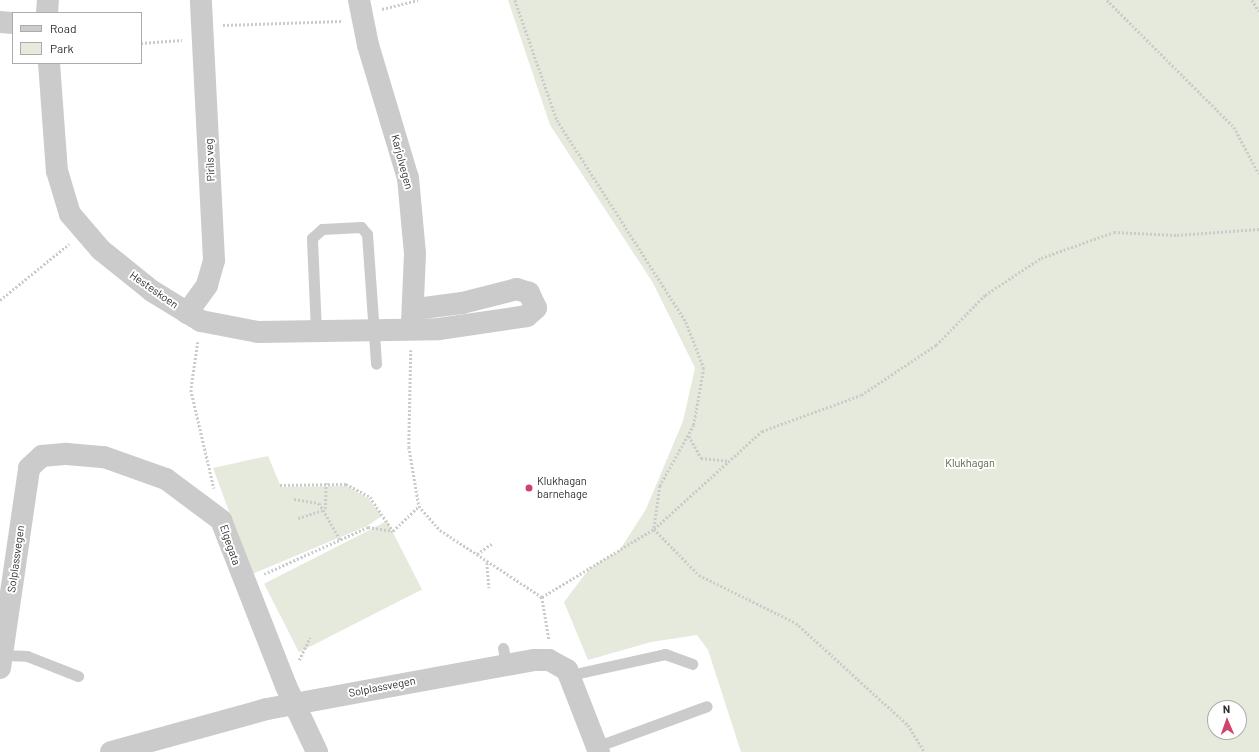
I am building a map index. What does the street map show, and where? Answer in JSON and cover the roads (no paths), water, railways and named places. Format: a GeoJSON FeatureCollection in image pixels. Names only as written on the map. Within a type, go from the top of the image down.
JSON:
{"type":"FeatureCollection","features":[{"type":"Feature","properties":{"kind":"street"},"geometry":{"type":"LineString","coordinates":[[47,12],[48,0]]}},
{"type":"Feature","properties":{"kind":"street","name":"Pirils veg"},"geometry":{"type":"LineString","coordinates":[[194,317],[207,285],[214,260],[201,0]]}},
{"type":"Feature","properties":{"kind":"street","name":"Karjolvegen"},"geometry":{"type":"LineString","coordinates":[[361,8],[408,178],[413,319]]}},
{"type":"Feature","properties":{"kind":"street"},"geometry":{"type":"LineString","coordinates":[[0,22],[12,22]]}},
{"type":"Feature","properties":{"kind":"street","name":"Hesteskoen"},"geometry":{"type":"LineString","coordinates":[[49,64],[57,171],[62,195],[83,232],[152,291],[194,317],[258,332],[375,329],[413,319]]}},
{"type":"Feature","properties":{"kind":"street","name":"Elgegata"},"geometry":{"type":"LineString","coordinates":[[42,456],[67,454],[111,460],[166,479],[221,520],[244,584],[294,704],[317,752]]}},
{"type":"Feature","properties":{"kind":"street","name":"Solplassvegen"},"geometry":{"type":"LineString","coordinates":[[1,661],[29,468],[42,456]]}},
{"type":"Feature","properties":{"kind":"street","name":"Solplassvegen"},"geometry":{"type":"LineString","coordinates":[[111,752],[202,725],[505,656],[549,660],[558,663],[570,675]]}},
{"type":"Feature","properties":{"kind":"street"},"geometry":{"type":"LineString","coordinates":[[570,675],[594,750]]}},
{"type":"Feature","properties":{"kind":"lane"},"geometry":{"type":"LineString","coordinates":[[316,331],[312,238],[322,229],[356,227],[367,234],[375,329],[376,364]]}},
{"type":"Feature","properties":{"kind":"lane"},"geometry":{"type":"LineString","coordinates":[[570,675],[665,654],[692,664]]}},
{"type":"Feature","properties":{"kind":"lane"},"geometry":{"type":"LineString","coordinates":[[1,661],[27,656],[78,676]]}},
{"type":"Feature","properties":{"kind":"lane"},"geometry":{"type":"LineString","coordinates":[[594,750],[707,706]]}},
{"type":"Feature","properties":{"kind":"place","name":"Klukhagan barnehage"},"geometry":{"type":"Point","coordinates":[529,488]}},
{"type":"Feature","properties":{"kind":"park label","name":"Klukhagan"},"geometry":{"type":"Point","coordinates":[970,463]}}]}
